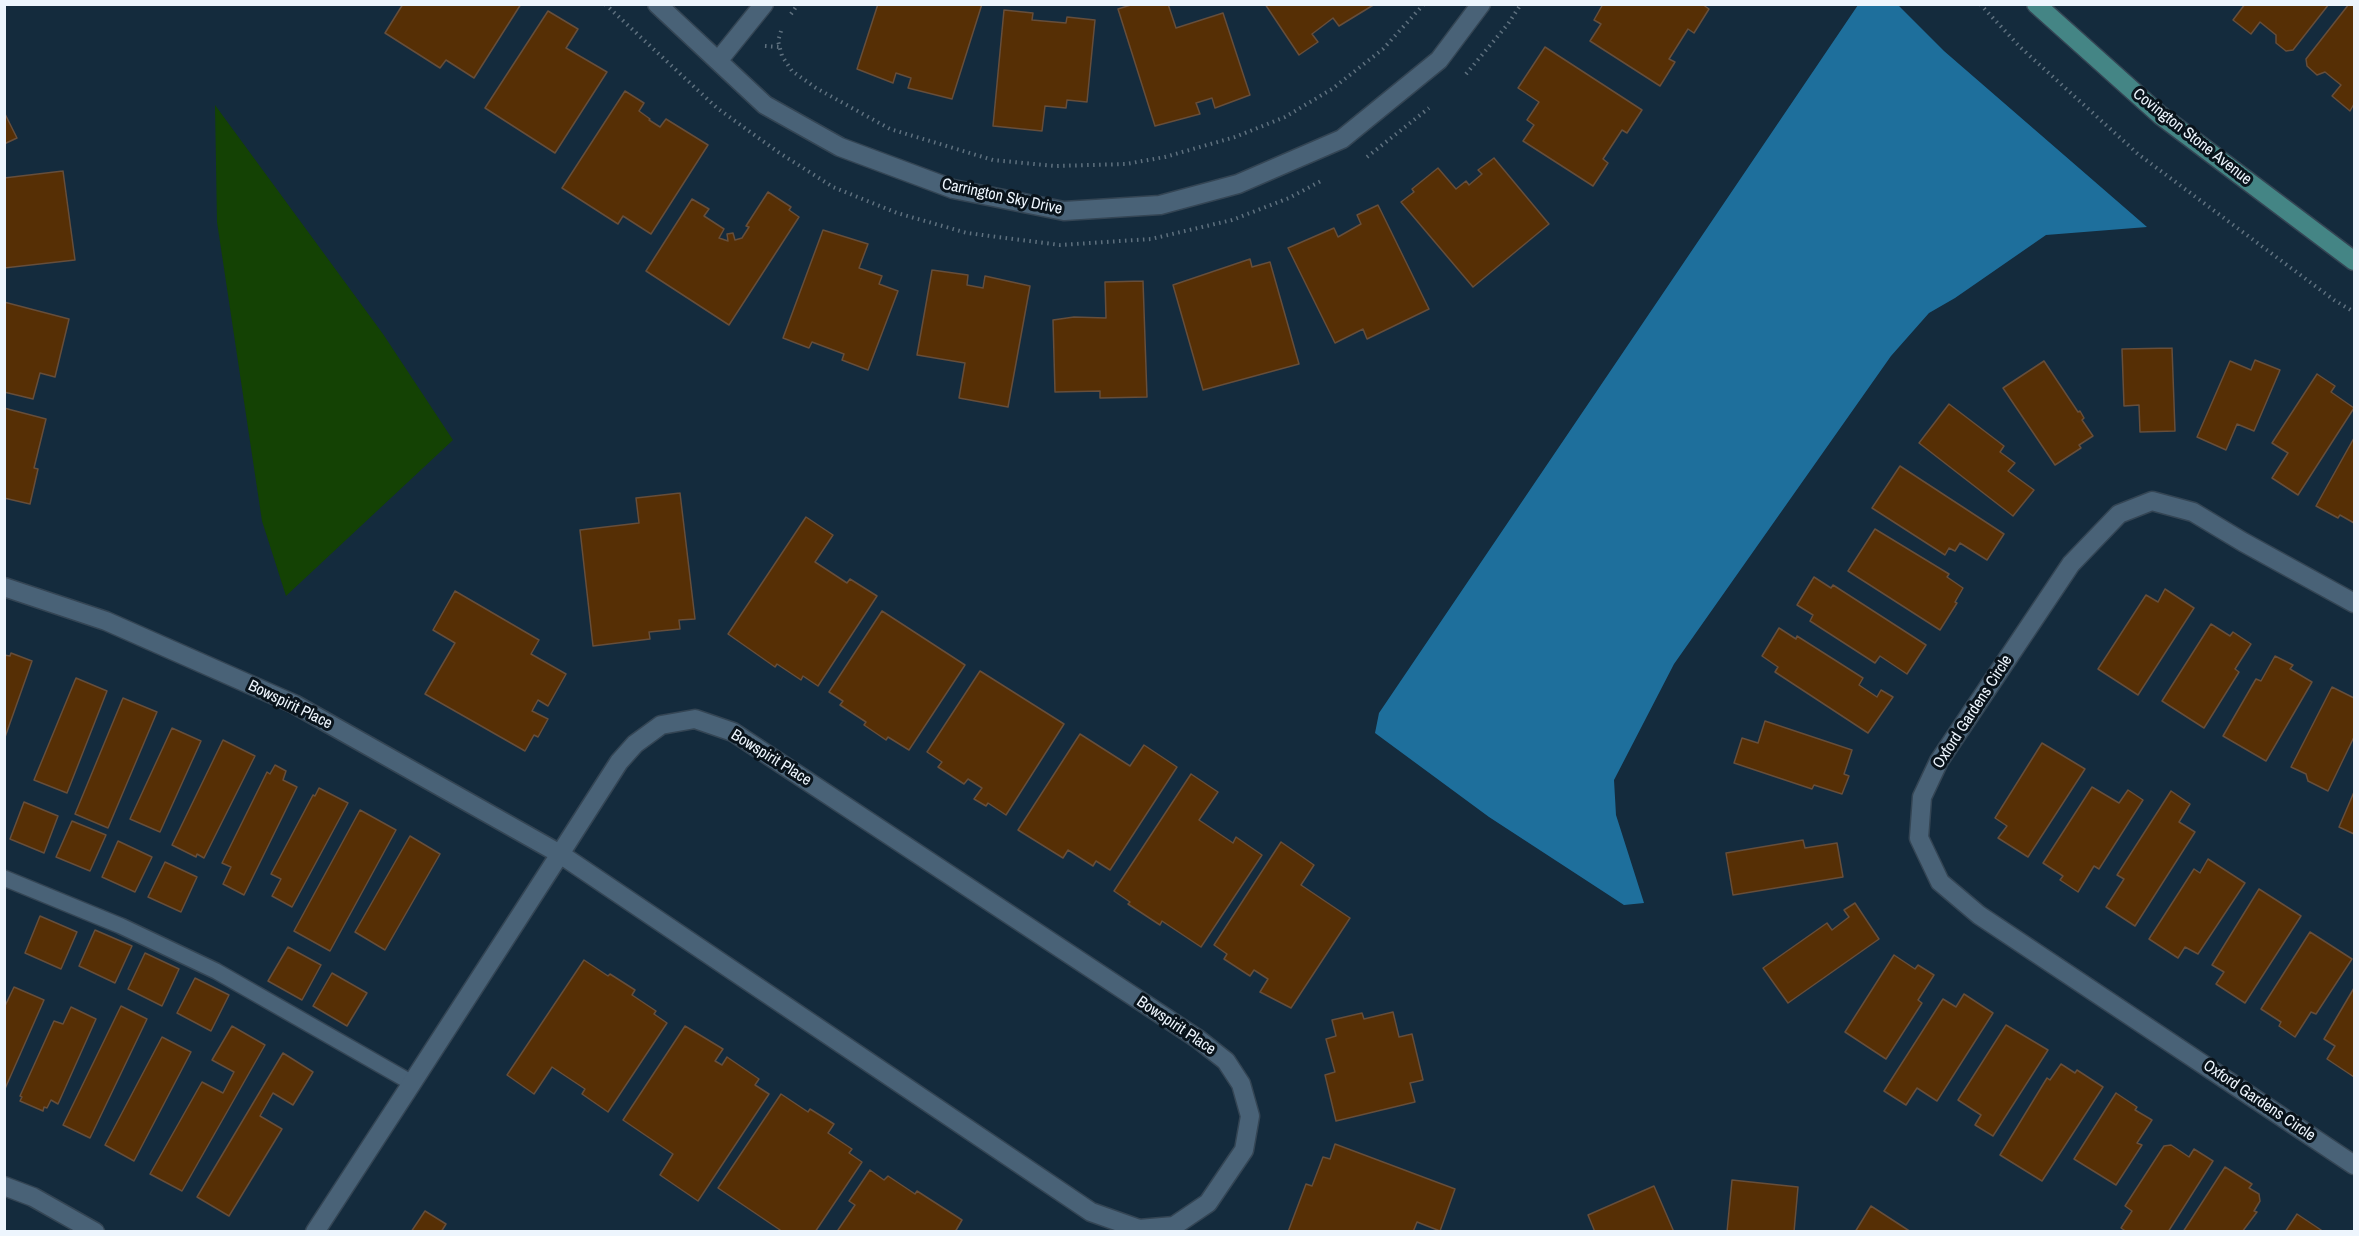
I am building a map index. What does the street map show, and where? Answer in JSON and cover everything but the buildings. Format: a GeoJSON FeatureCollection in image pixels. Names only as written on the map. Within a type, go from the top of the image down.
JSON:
{"type":"FeatureCollection","features":[{"type":"Feature","properties":{"kind":"street","name":"Carrington Sky Drive"},"geometry":{"type":"LineString","coordinates":[[657,4],[765,105],[840,147],[952,189],[1064,212],[1160,205],[1238,184],[1342,139],[1438,60],[1481,4]]}},
{"type":"Feature","properties":{"kind":"street"},"geometry":{"type":"LineString","coordinates":[[718,61],[764,4]]}},
{"type":"Feature","properties":{"kind":"street","name":"Covington Stone Avenue"},"geometry":{"type":"LineString","coordinates":[[2036,4],[2160,115],[2353,256]]}},
{"type":"Feature","properties":{"kind":"street","name":"Oxford Gardens Circle"},"geometry":{"type":"LineString","coordinates":[[2355,603],[2193,512],[2152,501],[2119,514],[2071,564],[1939,761],[1922,797],[1919,838],[1940,882],[1979,915],[2355,1165]]}},
{"type":"Feature","properties":{"kind":"street","name":"Bowspirit Place"},"geometry":{"type":"LineString","coordinates":[[4,587],[106,621],[294,704],[560,854],[1091,1212],[1139,1229],[1174,1226],[1208,1203],[1244,1150],[1250,1116],[1241,1084],[1226,1061],[1198,1039],[734,732],[695,719],[661,725],[635,744],[619,762],[560,854],[412,1083],[315,1232]]}},
{"type":"Feature","properties":{"kind":"street"},"geometry":{"type":"LineString","coordinates":[[4,1186],[33,1197],[94,1232]]}},
{"type":"Feature","properties":{"kind":"lane"},"geometry":{"type":"LineString","coordinates":[[4,878],[121,926],[216,971],[412,1083]]}},
{"type":"Feature","properties":{"kind":"path"},"geometry":{"type":"LineString","coordinates":[[604,4],[717,108],[778,152],[833,187],[897,213],[967,233],[1060,245],[1151,239],[1232,220],[1289,198],[1330,177]]}},
{"type":"Feature","properties":{"kind":"path"},"geometry":{"type":"LineString","coordinates":[[779,47],[792,71],[816,88],[890,129],[993,160],[1055,166],[1126,164],[1165,157],[1235,137],[1285,117],[1332,89],[1383,49],[1424,4]]}},
{"type":"Feature","properties":{"kind":"path"},"geometry":{"type":"LineString","coordinates":[[1464,76],[1487,51],[1521,4]]}},
{"type":"Feature","properties":{"kind":"path"},"geometry":{"type":"LineString","coordinates":[[1980,4],[2020,47],[2138,154],[2334,300],[2355,312]]}},
{"type":"Feature","properties":{"kind":"path"},"geometry":{"type":"LineString","coordinates":[[1361,160],[1372,155],[1431,106]]}},
{"type":"Feature","properties":{"kind":"green space"},"geometry":{"type":"Polygon","coordinates":[[[215,105],[383,334],[453,440],[286,596],[262,521],[217,222],[215,105]]]}},
{"type":"Feature","properties":{"kind":"water"},"geometry":{"type":"Polygon","coordinates":[[[1858,5],[1898,5],[1944,51],[2147,227],[2046,235],[1955,298],[1929,313],[1891,356],[1674,664],[1614,780],[1616,815],[1644,903],[1624,905],[1489,817],[1375,733],[1379,713],[1858,5]]]}}]}
